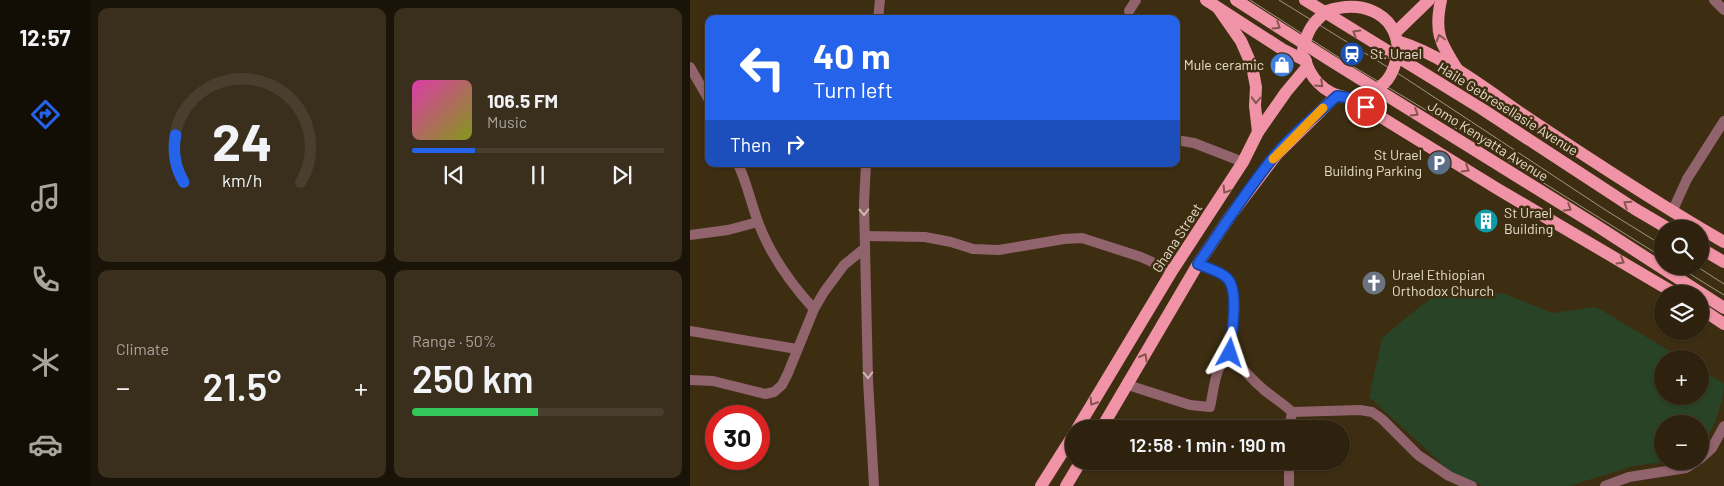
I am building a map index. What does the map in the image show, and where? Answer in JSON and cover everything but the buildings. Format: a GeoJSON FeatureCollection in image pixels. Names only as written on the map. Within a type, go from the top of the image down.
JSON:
{"type":"FeatureCollection","features":[{"type":"Feature","properties":{"kind":"main road"},"geometry":{"type":"LineString","coordinates":[[1206,0],[1282,49],[1305,59]]}},
{"type":"Feature","properties":{"kind":"main road","name":"Jomo Kenyatta Avenue"},"geometry":{"type":"LineString","coordinates":[[1236,0],[1594,224],[1724,308]]}},
{"type":"Feature","properties":{"kind":"main road","name":"Haile Gebresellasie Avenue"},"geometry":{"type":"LineString","coordinates":[[1305,0],[1482,109],[1654,220]]}},
{"type":"Feature","properties":{"kind":"main road"},"geometry":{"type":"LineString","coordinates":[[1396,42],[1429,0]]}},
{"type":"Feature","properties":{"kind":"main road"},"geometry":{"type":"LineString","coordinates":[[1441,0],[1438,30],[1442,44],[1458,71]]}},
{"type":"Feature","properties":{"kind":"main road"},"geometry":{"type":"LineString","coordinates":[[1107,420],[1198,264],[1277,154],[1344,97],[1364,96],[1377,90],[1387,81],[1395,69],[1396,42],[1387,21],[1377,12],[1358,2],[1338,6],[1327,11],[1315,21],[1306,36],[1305,59],[1314,79],[1324,89],[1344,97],[1661,285]]}},
{"type":"Feature","properties":{"kind":"main road"},"geometry":{"type":"LineString","coordinates":[[1218,8],[1241,41],[1252,66],[1256,87],[1255,106],[1258,132]]}},
{"type":"Feature","properties":{"kind":"main road","name":"Haile Gebresellasie Avenue"},"geometry":{"type":"LineString","coordinates":[[1396,42],[1415,47],[1458,71],[1608,172],[1724,242]]}},
{"type":"Feature","properties":{"kind":"main road","name":"Ghana Street"},"geometry":{"type":"LineString","coordinates":[[1082,420],[1172,271],[1243,162],[1258,132],[1286,92],[1305,59]]}},
{"type":"Feature","properties":{"kind":"main road"},"geometry":{"type":"LineString","coordinates":[[1709,253],[1724,262]]}},
{"type":"Feature","properties":{"kind":"main road"},"geometry":{"type":"LineString","coordinates":[[1709,314],[1724,324]]}},
{"type":"Feature","properties":{"kind":"main road"},"geometry":{"type":"LineString","coordinates":[[1041,486],[1065,448]]}},
{"type":"Feature","properties":{"kind":"main road"},"geometry":{"type":"LineString","coordinates":[[1066,486],[1076,470]]}},
{"type":"Feature","properties":{"kind":"street"},"geometry":{"type":"LineString","coordinates":[[878,15],[880,0]]}},
{"type":"Feature","properties":{"kind":"street"},"geometry":{"type":"LineString","coordinates":[[1129,11],[1136,0]]}},
{"type":"Feature","properties":{"kind":"street"},"geometry":{"type":"LineString","coordinates":[[1714,0],[1724,10]]}},
{"type":"Feature","properties":{"kind":"street"},"geometry":{"type":"LineString","coordinates":[[690,67],[705,93]]}},
{"type":"Feature","properties":{"kind":"street"},"geometry":{"type":"LineString","coordinates":[[698,80],[705,79]]}},
{"type":"Feature","properties":{"kind":"street"},"geometry":{"type":"LineString","coordinates":[[1672,212],[1687,178],[1724,120]]}},
{"type":"Feature","properties":{"kind":"street"},"geometry":{"type":"LineString","coordinates":[[1180,141],[1194,143],[1243,162]]}},
{"type":"Feature","properties":{"kind":"street"},"geometry":{"type":"LineString","coordinates":[[740,167],[745,178],[758,222],[769,247],[799,292],[814,309]]}},
{"type":"Feature","properties":{"kind":"street"},"geometry":{"type":"LineString","coordinates":[[868,167],[865,248],[868,380],[874,486]]}},
{"type":"Feature","properties":{"kind":"street"},"geometry":{"type":"LineString","coordinates":[[690,235],[728,230],[758,222]]}},
{"type":"Feature","properties":{"kind":"street"},"geometry":{"type":"LineString","coordinates":[[865,236],[925,237],[973,249],[999,250],[1064,239],[1082,238],[1141,257],[1172,271]]}},
{"type":"Feature","properties":{"kind":"street"},"geometry":{"type":"LineString","coordinates":[[690,380],[713,382],[765,394],[774,392],[782,385],[814,309],[824,292],[844,265],[865,248]]}},
{"type":"Feature","properties":{"kind":"street"},"geometry":{"type":"LineString","coordinates":[[1198,264],[1224,276],[1231,284],[1234,294],[1234,311],[1230,353],[1251,378],[1292,412],[1360,410],[1372,412],[1382,419],[1418,455],[1449,476],[1472,486]]}},
{"type":"Feature","properties":{"kind":"street"},"geometry":{"type":"LineString","coordinates":[[690,331],[797,348]]}},
{"type":"Feature","properties":{"kind":"street"},"geometry":{"type":"LineString","coordinates":[[1128,385],[1190,405],[1210,407],[1220,364],[1224,357],[1230,353]]}},
{"type":"Feature","properties":{"kind":"street"},"geometry":{"type":"LineString","coordinates":[[1291,420],[1292,412]]}},
{"type":"Feature","properties":{"kind":"street"},"geometry":{"type":"LineString","coordinates":[[1709,451],[1724,426]]}},
{"type":"Feature","properties":{"kind":"street"},"geometry":{"type":"LineString","coordinates":[[1289,470],[1289,486]]}},
{"type":"Feature","properties":{"kind":"street"},"geometry":{"type":"LineString","coordinates":[[1605,486],[1629,477],[1673,470]]}},
{"type":"Feature","properties":{"kind":"green space"},"geometry":{"type":"Polygon","coordinates":[[[1447,287],[1505,294],[1552,313],[1596,307],[1668,350],[1654,350],[1654,405],[1709,405],[1709,375],[1724,384],[1720,408],[1709,435],[1709,415],[1654,415],[1654,463],[1633,466],[1569,486],[1482,486],[1452,473],[1369,397],[1382,338],[1447,287]]]}},
{"type":"Feature","properties":{"kind":"tram line"},"geometry":{"type":"LineString","coordinates":[[1250,0],[1349,64],[1451,125],[1654,252]]}},
{"type":"Feature","properties":{"kind":"tram line"},"geometry":{"type":"LineString","coordinates":[[1279,0],[1402,76],[1654,240]]}},
{"type":"Feature","properties":{"kind":"tram line"},"geometry":{"type":"LineString","coordinates":[[1709,274],[1724,284]]}},
{"type":"Feature","properties":{"kind":"tram line"},"geometry":{"type":"LineString","coordinates":[[1692,275],[1724,295]]}},
{"type":"Feature","properties":{"kind":"slow traffic"},"geometry":{"type":"LineString","coordinates":[[1273,159],[1323,108]]}},
{"type":"Feature","properties":{"kind":"place","name":"St. Urael"},"geometry":{"type":"Point","coordinates":[1352,54]}},
{"type":"Feature","properties":{"kind":"place","name":"Mule ceramic"},"geometry":{"type":"Point","coordinates":[1282,65]}},
{"type":"Feature","properties":{"kind":"place","name":"St Urael Building Parking"},"geometry":{"type":"Point","coordinates":[1439,163]}},
{"type":"Feature","properties":{"kind":"place","name":"St Urael Building"},"geometry":{"type":"Point","coordinates":[1486,221]}},
{"type":"Feature","properties":{"kind":"place","name":"Urael Ethiopian Orthodox Church"},"geometry":{"type":"Point","coordinates":[1374,283]}},
{"type":"Feature","properties":{"kind":"route"},"geometry":{"type":"LineString","coordinates":[[1230,353],[1234,311],[1234,294],[1231,284],[1224,276],[1198,264],[1277,154],[1310,120],[1337,96],[1350,98],[1366,107]]}}]}
